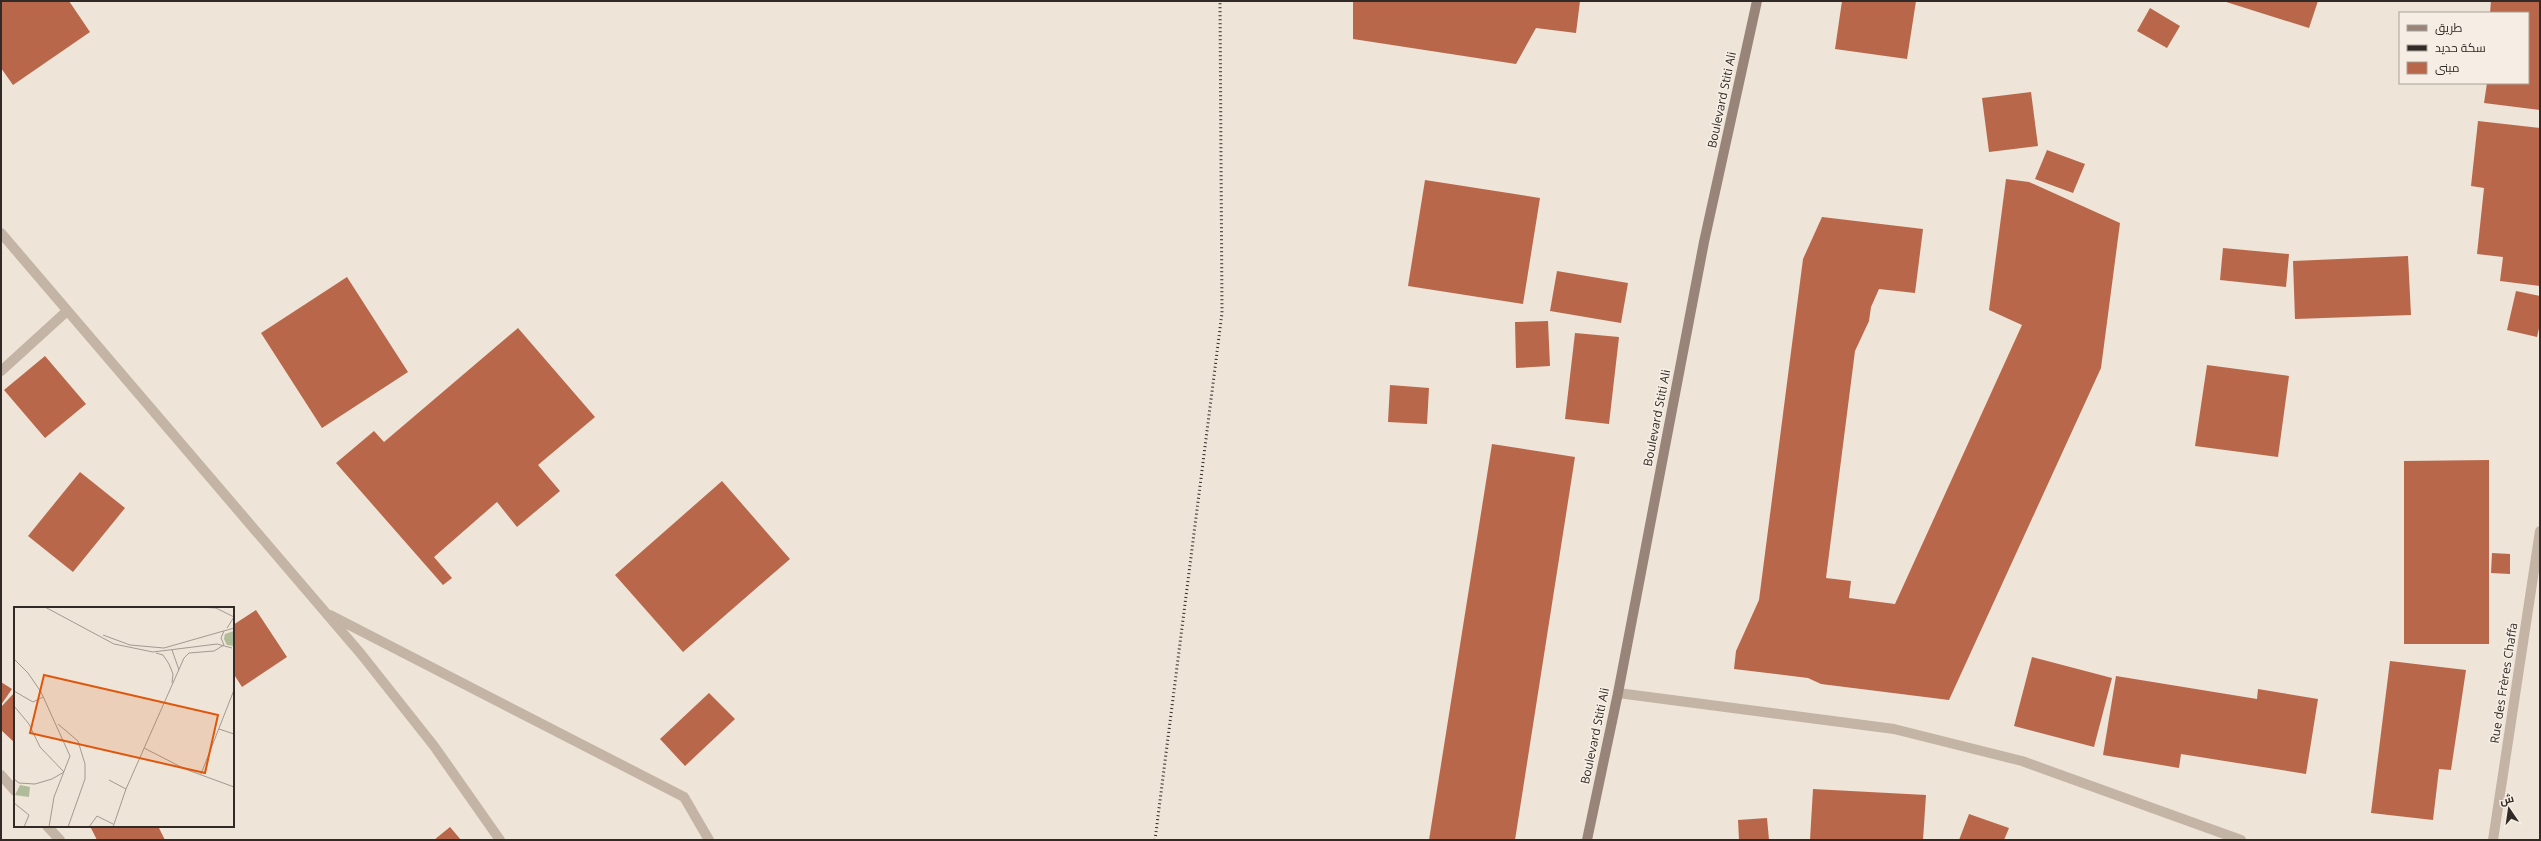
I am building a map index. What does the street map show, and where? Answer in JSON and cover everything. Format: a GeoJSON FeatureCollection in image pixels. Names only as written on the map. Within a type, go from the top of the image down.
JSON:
{"type":"FeatureCollection","features":[{"type":"Feature","properties":{"kind":"main road","name":"Boulevard Stiti Ali"},"geometry":{"type":"LineString","coordinates":[[1587,840],[1618,693],[1704,242],[1756,1]]}},
{"type":"Feature","properties":{"kind":"street"},"geometry":{"type":"LineString","coordinates":[[1,233],[324,612],[434,746],[500,840]]}},
{"type":"Feature","properties":{"kind":"street"},"geometry":{"type":"LineString","coordinates":[[1,371],[67,311]]}},
{"type":"Feature","properties":{"kind":"street","name":"Rue des Frères Chaffa"},"geometry":{"type":"LineString","coordinates":[[2493,840],[2540,531]]}},
{"type":"Feature","properties":{"kind":"street"},"geometry":{"type":"LineString","coordinates":[[324,612],[684,797],[709,840]]}},
{"type":"Feature","properties":{"kind":"street"},"geometry":{"type":"LineString","coordinates":[[1618,693],[1894,730],[2022,761],[2241,840]]}},
{"type":"Feature","properties":{"kind":"street"},"geometry":{"type":"LineString","coordinates":[[1,775],[14,790]]}},
{"type":"Feature","properties":{"kind":"street"},"geometry":{"type":"LineString","coordinates":[[48,827],[60,840]]}},
{"type":"Feature","properties":{"kind":"building"},"geometry":{"type":"Polygon","coordinates":[[[1,1],[69,1],[90,32],[13,85],[1,68],[1,1]]]}},
{"type":"Feature","properties":{"kind":"building"},"geometry":{"type":"Polygon","coordinates":[[[1353,1],[1580,1],[1576,33],[1536,28],[1516,64],[1353,39],[1353,1]]]}},
{"type":"Feature","properties":{"kind":"building"},"geometry":{"type":"Polygon","coordinates":[[[1842,1],[1916,1],[1907,59],[1835,49],[1842,1]]]}},
{"type":"Feature","properties":{"kind":"building"},"geometry":{"type":"Polygon","coordinates":[[[2223,1],[2318,1],[2309,28],[2223,1]]]}},
{"type":"Feature","properties":{"kind":"building"},"geometry":{"type":"Polygon","coordinates":[[[2491,1],[2540,1],[2540,110],[2484,103],[2487,84],[2529,84],[2529,12],[2490,12],[2491,1]]]}},
{"type":"Feature","properties":{"kind":"building"},"geometry":{"type":"Polygon","coordinates":[[[2150,8],[2180,26],[2167,48],[2137,31],[2150,8]]]}},
{"type":"Feature","properties":{"kind":"building"},"geometry":{"type":"Polygon","coordinates":[[[2031,92],[2038,146],[1989,152],[1982,98],[2031,92]]]}},
{"type":"Feature","properties":{"kind":"building"},"geometry":{"type":"Polygon","coordinates":[[[2478,121],[2540,128],[2540,286],[2500,281],[2503,257],[2477,254],[2484,188],[2471,186],[2478,121]]]}},
{"type":"Feature","properties":{"kind":"building"},"geometry":{"type":"Polygon","coordinates":[[[2047,150],[2085,164],[2073,193],[2035,179],[2047,150]]]}},
{"type":"Feature","properties":{"kind":"building"},"geometry":{"type":"Polygon","coordinates":[[[2006,179],[2029,182],[2120,223],[2101,368],[1949,700],[1821,684],[1808,678],[1734,669],[1736,651],[1759,600],[1803,259],[1822,217],[1923,229],[1915,293],[1879,289],[1871,307],[1869,321],[1855,351],[1826,578],[1851,581],[1849,598],[1895,604],[2022,325],[1989,310],[2006,179]]]}},
{"type":"Feature","properties":{"kind":"building"},"geometry":{"type":"Polygon","coordinates":[[[1425,180],[1540,198],[1523,304],[1408,286],[1425,180]]]}},
{"type":"Feature","properties":{"kind":"building"},"geometry":{"type":"Polygon","coordinates":[[[2223,248],[2289,254],[2286,287],[2220,280],[2223,248]]]}},
{"type":"Feature","properties":{"kind":"building"},"geometry":{"type":"Polygon","coordinates":[[[2408,256],[2411,315],[2295,319],[2293,261],[2408,256]]]}},
{"type":"Feature","properties":{"kind":"building"},"geometry":{"type":"Polygon","coordinates":[[[1557,271],[1628,283],[1621,323],[1550,311],[1557,271]]]}},
{"type":"Feature","properties":{"kind":"building"},"geometry":{"type":"Polygon","coordinates":[[[347,277],[408,372],[322,428],[261,333],[347,277]]]}},
{"type":"Feature","properties":{"kind":"building"},"geometry":{"type":"Polygon","coordinates":[[[2516,291],[2540,296],[2540,324],[2537,337],[2507,330],[2516,291]]]}},
{"type":"Feature","properties":{"kind":"building"},"geometry":{"type":"Polygon","coordinates":[[[1548,321],[1550,366],[1516,368],[1515,322],[1548,321]]]}},
{"type":"Feature","properties":{"kind":"building"},"geometry":{"type":"Polygon","coordinates":[[[518,328],[595,417],[538,465],[560,491],[517,527],[497,502],[434,557],[452,578],[443,585],[336,463],[374,431],[384,442],[518,328]]]}},
{"type":"Feature","properties":{"kind":"building"},"geometry":{"type":"Polygon","coordinates":[[[1575,333],[1619,337],[1609,424],[1565,419],[1575,333]]]}},
{"type":"Feature","properties":{"kind":"building"},"geometry":{"type":"Polygon","coordinates":[[[45,356],[86,404],[45,438],[4,390],[45,356]]]}},
{"type":"Feature","properties":{"kind":"building"},"geometry":{"type":"Polygon","coordinates":[[[2207,365],[2289,376],[2278,457],[2195,446],[2207,365]]]}},
{"type":"Feature","properties":{"kind":"building"},"geometry":{"type":"Polygon","coordinates":[[[1390,385],[1429,388],[1427,424],[1388,422],[1390,385]]]}},
{"type":"Feature","properties":{"kind":"building"},"geometry":{"type":"Polygon","coordinates":[[[1492,444],[1575,457],[1515,840],[1429,840],[1492,444]]]}},
{"type":"Feature","properties":{"kind":"building"},"geometry":{"type":"Polygon","coordinates":[[[2489,460],[2489,644],[2404,644],[2404,461],[2489,460]]]}},
{"type":"Feature","properties":{"kind":"building"},"geometry":{"type":"Polygon","coordinates":[[[80,472],[125,508],[73,572],[28,536],[80,472]]]}},
{"type":"Feature","properties":{"kind":"building"},"geometry":{"type":"Polygon","coordinates":[[[722,481],[790,559],[683,652],[615,575],[722,481]]]}},
{"type":"Feature","properties":{"kind":"building"},"geometry":{"type":"Polygon","coordinates":[[[2492,553],[2510,554],[2510,574],[2491,573],[2492,553]]]}},
{"type":"Feature","properties":{"kind":"building"},"geometry":{"type":"Polygon","coordinates":[[[256,610],[287,657],[242,687],[234,675],[234,624],[256,610]]]}},
{"type":"Feature","properties":{"kind":"building"},"geometry":{"type":"Polygon","coordinates":[[[2032,657],[2112,678],[2094,747],[2014,726],[2032,657]]]}},
{"type":"Feature","properties":{"kind":"building"},"geometry":{"type":"Polygon","coordinates":[[[2390,661],[2466,670],[2451,770],[2439,769],[2433,820],[2371,813],[2390,661]]]}},
{"type":"Feature","properties":{"kind":"building"},"geometry":{"type":"Polygon","coordinates":[[[2116,676],[2257,699],[2258,689],[2318,699],[2306,774],[2181,754],[2179,768],[2103,755],[2116,676]]]}},
{"type":"Feature","properties":{"kind":"building"},"geometry":{"type":"Polygon","coordinates":[[[1,682],[12,689],[1,705],[1,682]]]}},
{"type":"Feature","properties":{"kind":"building"},"geometry":{"type":"Polygon","coordinates":[[[14,693],[14,742],[1,730],[1,707],[14,693]]]}},
{"type":"Feature","properties":{"kind":"building"},"geometry":{"type":"Polygon","coordinates":[[[709,693],[735,719],[685,766],[660,739],[709,693]]]}},
{"type":"Feature","properties":{"kind":"building"},"geometry":{"type":"Polygon","coordinates":[[[1813,789],[1926,795],[1923,840],[1810,840],[1813,789]]]}},
{"type":"Feature","properties":{"kind":"building"},"geometry":{"type":"Polygon","coordinates":[[[1969,814],[2009,828],[2004,840],[1959,840],[1969,814]]]}},
{"type":"Feature","properties":{"kind":"building"},"geometry":{"type":"Polygon","coordinates":[[[1767,818],[1769,840],[1739,840],[1738,820],[1767,818]]]}},
{"type":"Feature","properties":{"kind":"building"},"geometry":{"type":"Polygon","coordinates":[[[90,827],[158,827],[165,840],[97,840],[90,827]]]}},
{"type":"Feature","properties":{"kind":"building"},"geometry":{"type":"Polygon","coordinates":[[[450,827],[461,840],[434,840],[450,827]]]}},
{"type":"Feature","properties":{"kind":"railway"},"geometry":{"type":"LineString","coordinates":[[1155,840],[1222,313],[1220,1]]}}]}
